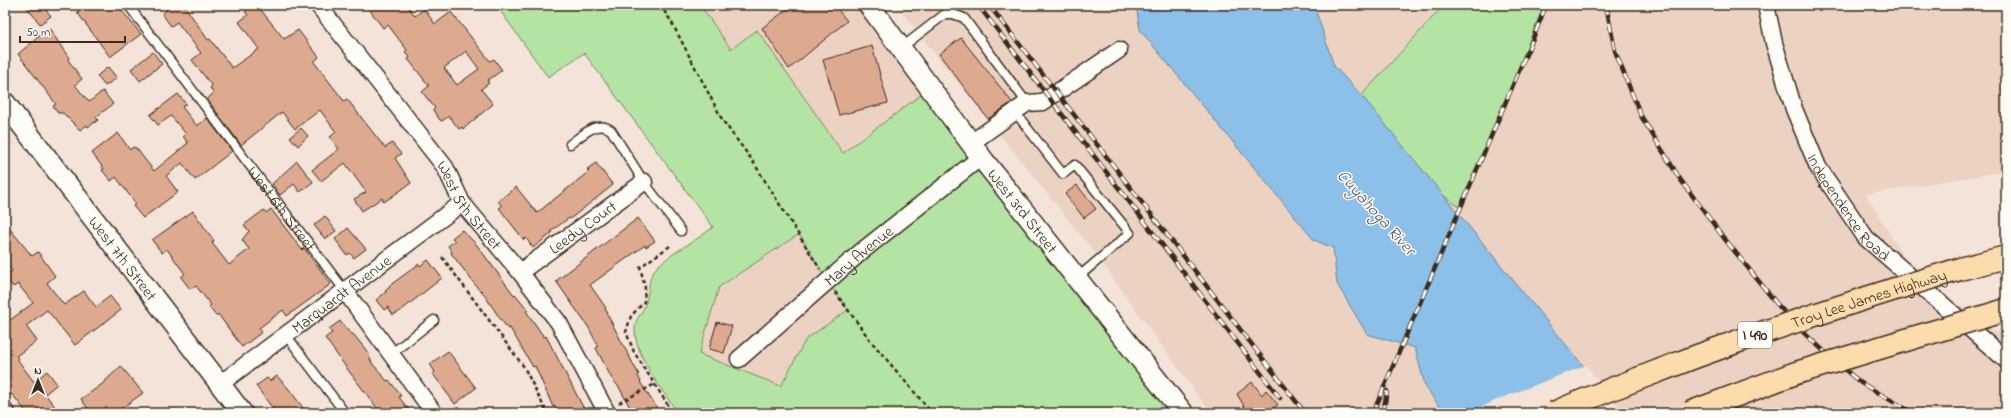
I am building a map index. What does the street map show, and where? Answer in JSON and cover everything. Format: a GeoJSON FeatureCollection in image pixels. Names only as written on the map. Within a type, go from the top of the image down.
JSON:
{"type":"FeatureCollection","features":[{"type":"Feature","properties":{"kind":"highway","name":"Troy Lee James Highway"},"geometry":{"type":"LineString","coordinates":[[1554,413],[1597,394],[1750,337],[1885,291],[2006,257]]}},
{"type":"Feature","properties":{"kind":"highway"},"geometry":{"type":"LineString","coordinates":[[1689,413],[1796,373],[2006,310]]}},
{"type":"Feature","properties":{"kind":"street","name":"West 5th Street"},"geometry":{"type":"LineString","coordinates":[[318,5],[445,168],[462,203],[520,272],[559,323],[613,408]]}},
{"type":"Feature","properties":{"kind":"street","name":"West 3rd Street"},"geometry":{"type":"LineString","coordinates":[[869,5],[976,150],[1183,413]]}},
{"type":"Feature","properties":{"kind":"street","name":"Independence Road"},"geometry":{"type":"LineString","coordinates":[[1766,5],[1774,43],[1794,109],[1818,167],[1866,238],[2006,360]]}},
{"type":"Feature","properties":{"kind":"street","name":"Mary Avenue"},"geometry":{"type":"LineString","coordinates":[[739,359],[976,150],[1021,108],[1043,102],[1119,50]]}},
{"type":"Feature","properties":{"kind":"street","name":"West 7th Street"},"geometry":{"type":"LineString","coordinates":[[5,103],[242,413]]}},
{"type":"Feature","properties":{"kind":"street","name":"Leedy Court"},"geometry":{"type":"LineString","coordinates":[[520,272],[644,182]]}},
{"type":"Feature","properties":{"kind":"street","name":"Marquardt Avenue"},"geometry":{"type":"LineString","coordinates":[[220,384],[462,203]]}},
{"type":"Feature","properties":{"kind":"street","name":"West 6th Street"},"geometry":{"type":"LineString","coordinates":[[345,291],[434,413]]}},
{"type":"Feature","properties":{"kind":"lane","name":"West 6th Street"},"geometry":{"type":"LineString","coordinates":[[128,5],[345,291]]}},
{"type":"Feature","properties":{"kind":"lane"},"geometry":{"type":"LineString","coordinates":[[901,48],[944,14],[953,14],[964,18],[1063,174],[1075,165],[1130,233],[1077,279]]}},
{"type":"Feature","properties":{"kind":"lane"},"geometry":{"type":"LineString","coordinates":[[570,144],[592,129],[600,125],[606,126],[611,130],[644,182],[681,232]]}},
{"type":"Feature","properties":{"kind":"lane"},"geometry":{"type":"LineString","coordinates":[[391,354],[434,320]]}},
{"type":"Feature","properties":{"kind":"lane"},"geometry":{"type":"LineString","coordinates":[[286,335],[345,413]]}},
{"type":"Feature","properties":{"kind":"lane"},"geometry":{"type":"LineString","coordinates":[[5,405],[11,413]]}},
{"type":"Feature","properties":{"kind":"path"},"geometry":{"type":"LineString","coordinates":[[660,5],[678,34],[723,121],[752,160],[794,226],[826,281],[870,340],[932,413]]}},
{"type":"Feature","properties":{"kind":"path"},"geometry":{"type":"LineString","coordinates":[[670,246],[640,267],[645,287],[644,302],[631,316],[626,332],[634,352],[673,413]]}},
{"type":"Feature","properties":{"kind":"path"},"geometry":{"type":"LineString","coordinates":[[442,257],[524,367],[547,413]]}},
{"type":"Feature","properties":{"kind":"path"},"geometry":{"type":"LineString","coordinates":[[613,408],[655,384]]}},
{"type":"Feature","properties":{"kind":"shaded area"},"geometry":{"type":"Polygon","coordinates":[[[700,5],[869,5],[930,88],[843,153],[757,30],[731,49],[700,5]]]}},
{"type":"Feature","properties":{"kind":"shaded area"},"geometry":{"type":"Polygon","coordinates":[[[896,5],[2006,5],[2006,171],[1866,194],[1909,267],[1995,332],[2006,329],[2006,413],[1211,413],[1091,248],[896,5]]]}},
{"type":"Feature","properties":{"kind":"shaded area"},"geometry":{"type":"Polygon","coordinates":[[[799,234],[827,281],[848,310],[806,339],[781,386],[699,354],[719,287],[799,234]]]}},
{"type":"Feature","properties":{"kind":"green space"},"geometry":{"type":"Polygon","coordinates":[[[496,5],[700,5],[731,49],[757,30],[843,153],[930,88],[1183,413],[678,413],[657,383],[644,360],[636,338],[635,327],[645,305],[651,276],[656,268],[669,257],[713,227],[584,53],[548,77],[496,5]],[[799,234],[719,287],[699,354],[781,386],[806,339],[848,310],[827,281],[799,234]]]}},
{"type":"Feature","properties":{"kind":"green space"},"geometry":{"type":"Polygon","coordinates":[[[1444,5],[1544,5],[1461,208],[1440,193],[1361,96],[1444,5]]]}},
{"type":"Feature","properties":{"kind":"water","name":"Cuyahoga River"},"geometry":{"type":"Polygon","coordinates":[[[1136,5],[1314,5],[1334,66],[1362,96],[1622,413],[1444,413],[1425,386],[1415,348],[1367,334],[1337,284],[1333,248],[1314,240],[1140,30],[1136,5]]]}},
{"type":"Feature","properties":{"kind":"pier"},"geometry":{"type":"Polygon","coordinates":[[[1586,365],[1624,413],[1469,413],[1499,399],[1586,365]]]}},
{"type":"Feature","properties":{"kind":"building"},"geometry":{"type":"Polygon","coordinates":[[[25,5],[42,5],[51,16],[40,24],[25,5]]]}},
{"type":"Feature","properties":{"kind":"building"},"geometry":{"type":"Polygon","coordinates":[[[75,5],[117,5],[141,34],[110,57],[77,12],[79,11],[75,5]]]}},
{"type":"Feature","properties":{"kind":"building"},"geometry":{"type":"Polygon","coordinates":[[[164,5],[184,5],[208,40],[210,39],[232,68],[259,49],[239,22],[248,15],[245,12],[254,5],[257,5],[284,39],[298,30],[319,57],[314,62],[344,101],[347,99],[385,148],[392,143],[401,154],[395,158],[411,183],[384,202],[382,198],[362,211],[354,199],[366,192],[345,163],[321,181],[312,170],[339,149],[330,137],[336,132],[320,110],[295,129],[282,112],[241,145],[207,99],[214,93],[210,88],[212,86],[192,60],[201,53],[177,22],[171,26],[162,14],[167,10],[164,5]]]}},
{"type":"Feature","properties":{"kind":"building"},"geometry":{"type":"Polygon","coordinates":[[[366,5],[407,5],[415,16],[424,9],[435,24],[451,12],[490,61],[494,59],[502,70],[487,81],[489,83],[481,89],[493,104],[463,129],[462,127],[459,129],[449,116],[442,121],[440,120],[433,110],[435,108],[422,92],[429,86],[408,59],[410,57],[405,52],[407,50],[388,25],[383,28],[366,5]],[[466,51],[444,68],[457,85],[479,69],[466,51]]]}},
{"type":"Feature","properties":{"kind":"building"},"geometry":{"type":"Polygon","coordinates":[[[793,5],[834,5],[847,21],[789,69],[762,28],[793,5]]]}},
{"type":"Feature","properties":{"kind":"building"},"geometry":{"type":"Polygon","coordinates":[[[49,28],[69,58],[68,60],[82,79],[75,85],[89,102],[103,91],[113,104],[96,117],[98,120],[88,127],[87,125],[80,130],[63,113],[58,113],[53,106],[56,104],[18,54],[49,28]]]}},
{"type":"Feature","properties":{"kind":"building"},"geometry":{"type":"Polygon","coordinates":[[[961,38],[1012,102],[988,119],[939,54],[961,38]]]}},
{"type":"Feature","properties":{"kind":"building"},"geometry":{"type":"Polygon","coordinates":[[[872,46],[888,103],[839,115],[823,60],[872,46]]]}},
{"type":"Feature","properties":{"kind":"building"},"geometry":{"type":"Polygon","coordinates":[[[153,52],[162,64],[140,81],[131,69],[153,52]]]}},
{"type":"Feature","properties":{"kind":"building"},"geometry":{"type":"Polygon","coordinates":[[[108,67],[117,78],[105,86],[97,76],[108,67]]]}},
{"type":"Feature","properties":{"kind":"building"},"geometry":{"type":"Polygon","coordinates":[[[178,94],[186,104],[182,107],[197,126],[207,118],[232,151],[195,180],[182,163],[166,176],[178,192],[143,218],[133,206],[136,204],[116,177],[111,181],[102,170],[104,169],[92,153],[118,133],[130,150],[133,147],[136,148],[154,171],[188,143],[183,136],[186,134],[171,116],[158,125],[150,115],[178,94]]]}},
{"type":"Feature","properties":{"kind":"building"},"geometry":{"type":"Polygon","coordinates":[[[301,128],[308,136],[298,146],[290,137],[301,128]]]}},
{"type":"Feature","properties":{"kind":"building"},"geometry":{"type":"Polygon","coordinates":[[[297,161],[313,182],[300,192],[294,184],[280,195],[272,184],[297,161]]]}},
{"type":"Feature","properties":{"kind":"building"},"geometry":{"type":"Polygon","coordinates":[[[596,163],[613,185],[570,219],[569,218],[551,231],[552,233],[533,248],[526,238],[524,240],[499,208],[502,206],[498,201],[516,187],[537,213],[587,173],[589,171],[587,169],[596,163]]]}},
{"type":"Feature","properties":{"kind":"building"},"geometry":{"type":"Polygon","coordinates":[[[1077,185],[1096,209],[1084,218],[1065,194],[1077,185]]]}},
{"type":"Feature","properties":{"kind":"building"},"geometry":{"type":"Polygon","coordinates":[[[271,209],[302,250],[304,248],[331,284],[287,316],[283,310],[259,328],[262,332],[242,347],[218,314],[216,316],[209,307],[211,305],[196,286],[190,289],[181,277],[185,274],[167,249],[162,253],[152,240],[193,211],[214,241],[212,243],[229,265],[249,249],[242,240],[249,231],[244,225],[264,210],[266,213],[271,209]]]}},
{"type":"Feature","properties":{"kind":"building"},"geometry":{"type":"Polygon","coordinates":[[[325,216],[336,231],[325,239],[314,225],[325,216]]]}},
{"type":"Feature","properties":{"kind":"building"},"geometry":{"type":"Polygon","coordinates":[[[638,218],[655,241],[646,247],[645,245],[590,285],[606,308],[607,314],[639,375],[640,382],[660,413],[633,413],[619,387],[612,379],[596,348],[598,346],[589,328],[556,281],[638,218]]]}},
{"type":"Feature","properties":{"kind":"building"},"geometry":{"type":"Polygon","coordinates":[[[5,223],[32,256],[38,252],[55,276],[47,283],[64,305],[84,291],[96,307],[110,296],[121,310],[75,345],[47,310],[26,326],[37,341],[16,356],[34,382],[47,371],[57,384],[45,394],[56,408],[48,413],[27,413],[12,394],[5,400],[5,324],[33,303],[18,284],[13,287],[5,276],[12,271],[5,262],[5,223]]]}},
{"type":"Feature","properties":{"kind":"building"},"geometry":{"type":"Polygon","coordinates":[[[348,228],[366,249],[354,258],[350,253],[347,255],[335,239],[348,228]]]}},
{"type":"Feature","properties":{"kind":"building"},"geometry":{"type":"Polygon","coordinates":[[[462,230],[476,244],[514,295],[515,294],[528,310],[526,311],[544,337],[546,336],[584,409],[582,410],[583,413],[558,413],[555,406],[553,407],[535,366],[533,367],[510,328],[508,329],[481,290],[480,291],[451,253],[452,252],[448,246],[455,241],[452,238],[462,230]]]}},
{"type":"Feature","properties":{"kind":"building"},"geometry":{"type":"Polygon","coordinates":[[[428,260],[442,278],[399,312],[393,315],[388,307],[384,310],[376,300],[386,292],[385,291],[390,287],[389,286],[419,264],[420,266],[428,260]]]}},
{"type":"Feature","properties":{"kind":"building"},"geometry":{"type":"Polygon","coordinates":[[[340,321],[348,331],[354,335],[370,355],[369,356],[372,363],[387,381],[389,380],[411,413],[381,413],[325,338],[332,333],[329,329],[340,321]]]}},
{"type":"Feature","properties":{"kind":"building"},"geometry":{"type":"Polygon","coordinates":[[[717,322],[732,326],[724,353],[709,349],[717,322]]]}},
{"type":"Feature","properties":{"kind":"building"},"geometry":{"type":"Polygon","coordinates":[[[448,351],[476,388],[455,404],[433,374],[435,372],[430,364],[448,351]]]}},
{"type":"Feature","properties":{"kind":"building"},"geometry":{"type":"Polygon","coordinates":[[[121,366],[143,393],[115,413],[91,413],[81,399],[101,385],[121,366]]]}},
{"type":"Feature","properties":{"kind":"building"},"geometry":{"type":"Polygon","coordinates":[[[277,376],[307,413],[276,413],[256,386],[267,378],[270,381],[277,376]]]}},
{"type":"Feature","properties":{"kind":"building"},"geometry":{"type":"Polygon","coordinates":[[[1252,382],[1262,395],[1266,390],[1278,405],[1271,409],[1274,413],[1248,413],[1237,394],[1252,382]]]}},
{"type":"Feature","properties":{"kind":"railway"},"geometry":{"type":"LineString","coordinates":[[978,5],[1280,398]]}},
{"type":"Feature","properties":{"kind":"railway"},"geometry":{"type":"LineString","coordinates":[[989,5],[1305,413]]}},
{"type":"Feature","properties":{"kind":"railway"},"geometry":{"type":"LineString","coordinates":[[1373,413],[1546,5]]}},
{"type":"Feature","properties":{"kind":"railway"},"geometry":{"type":"LineString","coordinates":[[1606,5],[1615,51],[1641,116],[1680,179],[1724,238],[1777,304],[1804,333],[1861,383],[1913,413]]}},
{"type":"Feature","properties":{"kind":"railway"},"geometry":{"type":"LineString","coordinates":[[1383,413],[1387,391]]}}]}
